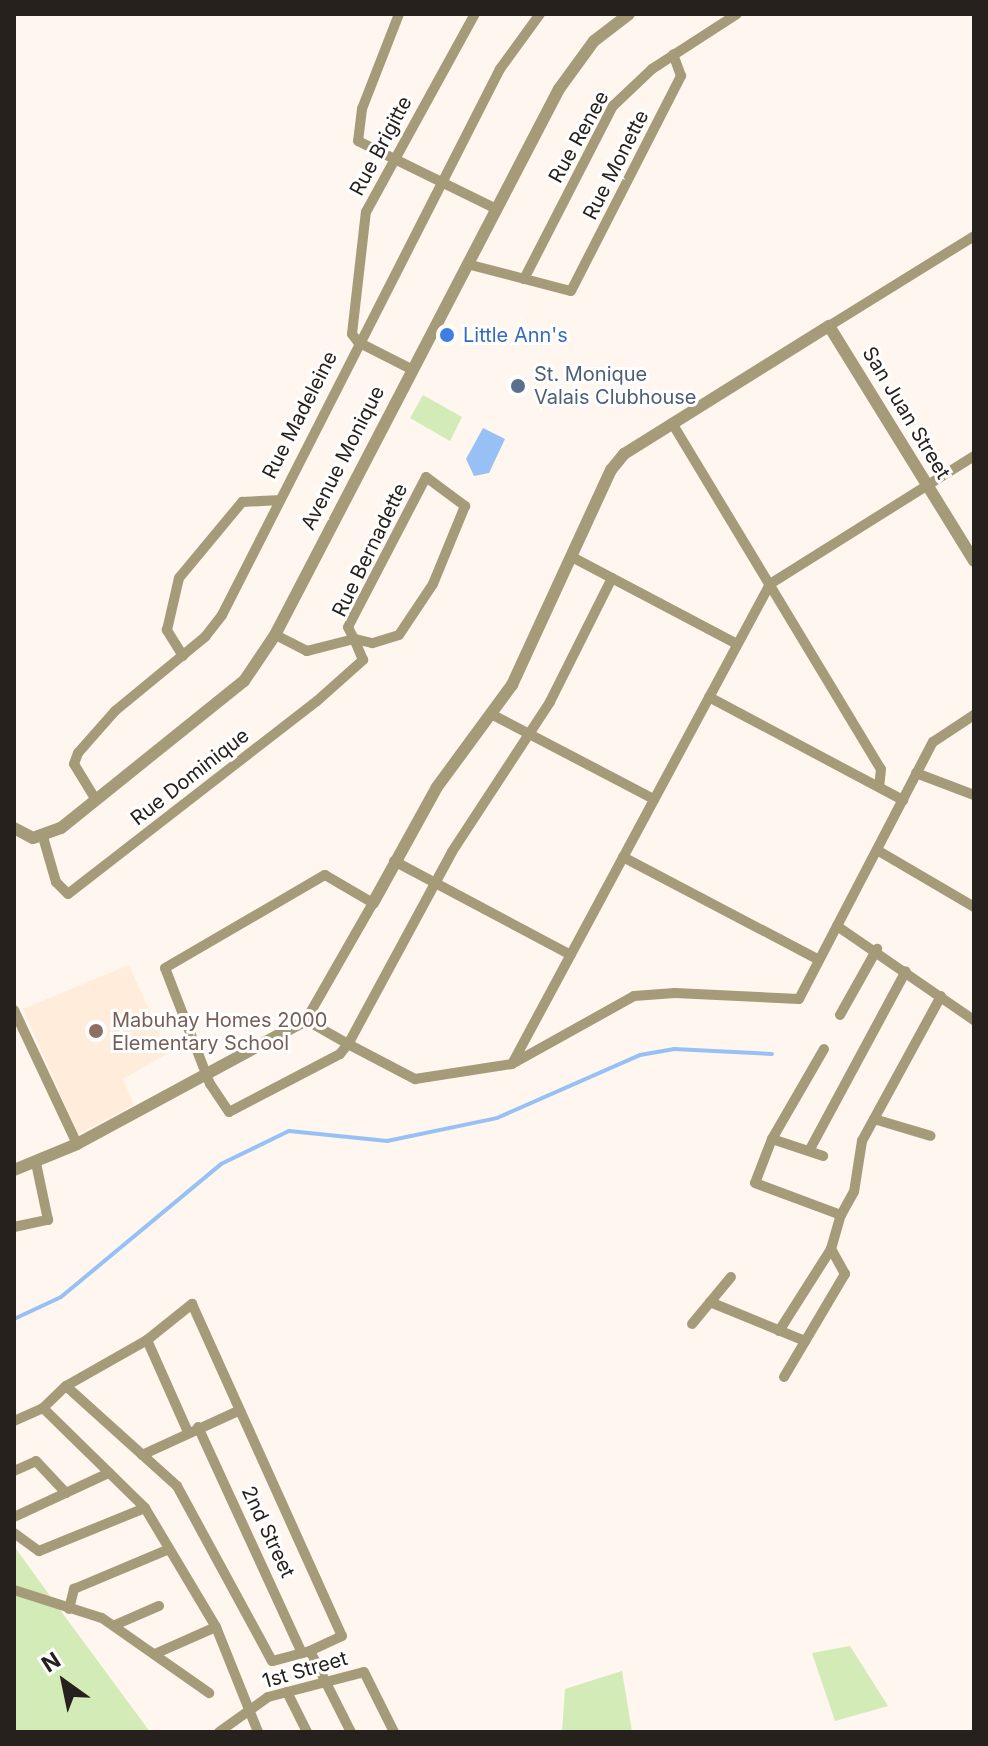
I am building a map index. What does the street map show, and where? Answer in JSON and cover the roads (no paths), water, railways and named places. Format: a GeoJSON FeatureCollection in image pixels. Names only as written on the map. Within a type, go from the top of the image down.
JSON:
{"type":"FeatureCollection","features":[{"type":"Feature","properties":{"kind":"street"},"geometry":{"type":"LineString","coordinates":[[399,14],[362,109],[358,141],[494,208]]}},
{"type":"Feature","properties":{"kind":"street","name":"Rue Brigitte"},"geometry":{"type":"LineString","coordinates":[[358,342],[351,325],[366,212],[475,14]]}},
{"type":"Feature","properties":{"kind":"street","name":"Rue Madeleine"},"geometry":{"type":"LineString","coordinates":[[96,800],[74,764],[78,753],[115,711],[183,656],[222,615],[276,500],[500,69],[540,14]]}},
{"type":"Feature","properties":{"kind":"street","name":"Avenue Monique"},"geometry":{"type":"LineString","coordinates":[[43,837],[96,800],[244,681],[275,635],[494,208],[576,61],[629,14]]}},
{"type":"Feature","properties":{"kind":"street","name":"Rue Renee"},"geometry":{"type":"LineString","coordinates":[[524,279],[613,106],[673,54],[737,14]]}},
{"type":"Feature","properties":{"kind":"street","name":"Rue Monette"},"geometry":{"type":"LineString","coordinates":[[524,279],[571,291],[681,76],[673,54]]}},
{"type":"Feature","properties":{"kind":"street"},"geometry":{"type":"LineString","coordinates":[[14,1170],[77,1144],[306,1020],[437,787],[493,715],[572,557],[611,470],[624,454],[974,236]]}},
{"type":"Feature","properties":{"kind":"street"},"geometry":{"type":"LineString","coordinates":[[467,264],[524,279]]}},
{"type":"Feature","properties":{"kind":"street","name":"San Juan Street"},"geometry":{"type":"LineString","coordinates":[[829,326],[974,561]]}},
{"type":"Feature","properties":{"kind":"street"},"geometry":{"type":"LineString","coordinates":[[358,342],[411,369]]}},
{"type":"Feature","properties":{"kind":"street"},"geometry":{"type":"LineString","coordinates":[[672,423],[881,769],[879,787]]}},
{"type":"Feature","properties":{"kind":"street"},"geometry":{"type":"LineString","coordinates":[[512,1064],[770,584],[974,456]]}},
{"type":"Feature","properties":{"kind":"street","name":"Rue Bernadette"},"geometry":{"type":"LineString","coordinates":[[426,477],[465,506],[433,584],[399,635],[372,643],[354,639],[348,627],[426,477]]}},
{"type":"Feature","properties":{"kind":"street"},"geometry":{"type":"LineString","coordinates":[[183,656],[167,630],[179,578],[242,502],[276,500]]}},
{"type":"Feature","properties":{"kind":"street"},"geometry":{"type":"LineString","coordinates":[[572,557],[737,644]]}},
{"type":"Feature","properties":{"kind":"street"},"geometry":{"type":"LineString","coordinates":[[373,903],[325,875],[165,968],[206,1073],[229,1112],[340,1054],[348,1044],[435,883],[566,674],[612,578]]}},
{"type":"Feature","properties":{"kind":"street"},"geometry":{"type":"LineString","coordinates":[[275,635],[307,651],[354,639]]}},
{"type":"Feature","properties":{"kind":"street","name":"Rue Dominique"},"geometry":{"type":"LineString","coordinates":[[43,837],[56,882],[68,894],[328,691],[363,660],[354,639]]}},
{"type":"Feature","properties":{"kind":"street"},"geometry":{"type":"LineString","coordinates":[[709,697],[903,800]]}},
{"type":"Feature","properties":{"kind":"street"},"geometry":{"type":"LineString","coordinates":[[493,715],[654,799]]}},
{"type":"Feature","properties":{"kind":"street"},"geometry":{"type":"LineString","coordinates":[[306,1020],[415,1079],[512,1064],[634,996],[675,993],[799,999],[933,742],[974,715]]}},
{"type":"Feature","properties":{"kind":"street"},"geometry":{"type":"LineString","coordinates":[[916,773],[974,795]]}},
{"type":"Feature","properties":{"kind":"street"},"geometry":{"type":"LineString","coordinates":[[14,828],[43,837]]}},
{"type":"Feature","properties":{"kind":"street"},"geometry":{"type":"LineString","coordinates":[[877,850],[974,907]]}},
{"type":"Feature","properties":{"kind":"street"},"geometry":{"type":"LineString","coordinates":[[623,857],[819,960]]}},
{"type":"Feature","properties":{"kind":"street"},"geometry":{"type":"LineString","coordinates":[[394,861],[571,955]]}},
{"type":"Feature","properties":{"kind":"street"},"geometry":{"type":"LineString","coordinates":[[837,926],[877,949],[974,1020]]}},
{"type":"Feature","properties":{"kind":"street"},"geometry":{"type":"LineString","coordinates":[[840,1015],[877,949]]}},
{"type":"Feature","properties":{"kind":"street"},"geometry":{"type":"LineString","coordinates":[[809,1151],[906,971]]}},
{"type":"Feature","properties":{"kind":"street"},"geometry":{"type":"LineString","coordinates":[[779,1331],[831,1249],[841,1215],[854,1192],[862,1141],[941,996]]}},
{"type":"Feature","properties":{"kind":"street"},"geometry":{"type":"LineString","coordinates":[[14,1010],[77,1144]]}},
{"type":"Feature","properties":{"kind":"street"},"geometry":{"type":"LineString","coordinates":[[824,1049],[772,1139],[755,1183],[841,1215]]}},
{"type":"Feature","properties":{"kind":"street"},"geometry":{"type":"LineString","coordinates":[[874,1119],[931,1136]]}},
{"type":"Feature","properties":{"kind":"street"},"geometry":{"type":"LineString","coordinates":[[772,1139],[823,1156]]}},
{"type":"Feature","properties":{"kind":"street"},"geometry":{"type":"LineString","coordinates":[[14,1227],[48,1220],[36,1163]]}},
{"type":"Feature","properties":{"kind":"street"},"geometry":{"type":"LineString","coordinates":[[784,1377],[845,1274],[831,1249]]}},
{"type":"Feature","properties":{"kind":"street"},"geometry":{"type":"LineString","coordinates":[[692,1324],[731,1277]]}},
{"type":"Feature","properties":{"kind":"street"},"geometry":{"type":"LineString","coordinates":[[710,1302],[805,1341]]}},
{"type":"Feature","properties":{"kind":"street"},"geometry":{"type":"LineString","coordinates":[[14,1421],[43,1408],[66,1386],[147,1340],[192,1304],[342,1636],[306,1652],[272,1661],[177,1486],[66,1386]]}},
{"type":"Feature","properties":{"kind":"street","name":"2nd Street"},"geometry":{"type":"LineString","coordinates":[[147,1340],[306,1652],[351,1732]]}},
{"type":"Feature","properties":{"kind":"street"},"geometry":{"type":"LineString","coordinates":[[43,1408],[145,1508],[216,1627],[258,1732]]}},
{"type":"Feature","properties":{"kind":"street"},"geometry":{"type":"LineString","coordinates":[[142,1455],[238,1411]]}},
{"type":"Feature","properties":{"kind":"street"},"geometry":{"type":"LineString","coordinates":[[14,1471],[36,1461],[66,1493]]}},
{"type":"Feature","properties":{"kind":"street"},"geometry":{"type":"LineString","coordinates":[[14,1517],[109,1473]]}},
{"type":"Feature","properties":{"kind":"street"},"geometry":{"type":"LineString","coordinates":[[14,1533],[39,1551],[145,1508]]}},
{"type":"Feature","properties":{"kind":"street"},"geometry":{"type":"LineString","coordinates":[[69,1609],[74,1589],[169,1549]]}},
{"type":"Feature","properties":{"kind":"street"},"geometry":{"type":"LineString","coordinates":[[14,1590],[115,1625],[209,1693]]}},
{"type":"Feature","properties":{"kind":"street"},"geometry":{"type":"LineString","coordinates":[[115,1625],[159,1606]]}},
{"type":"Feature","properties":{"kind":"street"},"geometry":{"type":"LineString","coordinates":[[157,1653],[216,1627]]}},
{"type":"Feature","properties":{"kind":"street","name":"1st Street"},"geometry":{"type":"LineString","coordinates":[[219,1732],[248,1707],[287,1692],[364,1672],[394,1732]]}},
{"type":"Feature","properties":{"kind":"street"},"geometry":{"type":"LineString","coordinates":[[287,1692],[307,1732]]}},
{"type":"Feature","properties":{"kind":"water"},"geometry":{"type":"Polygon","coordinates":[[[483,428],[505,439],[489,473],[474,476],[466,459],[483,428]]]}},
{"type":"Feature","properties":{"kind":"waterway"},"geometry":{"type":"LineString","coordinates":[[14,1319],[61,1297],[221,1164],[289,1131],[387,1141],[497,1118],[640,1055],[674,1049],[772,1054]]}},
{"type":"Feature","properties":{"kind":"place","name":"Little Ann's"},"geometry":{"type":"Point","coordinates":[447,335]}},
{"type":"Feature","properties":{"kind":"place","name":"St. Monique Valais Clubhouse"},"geometry":{"type":"Point","coordinates":[518,386]}},
{"type":"Feature","properties":{"kind":"place","name":"Mabuhay Homes 2000 Elementary School"},"geometry":{"type":"Point","coordinates":[96,1031]}}]}
